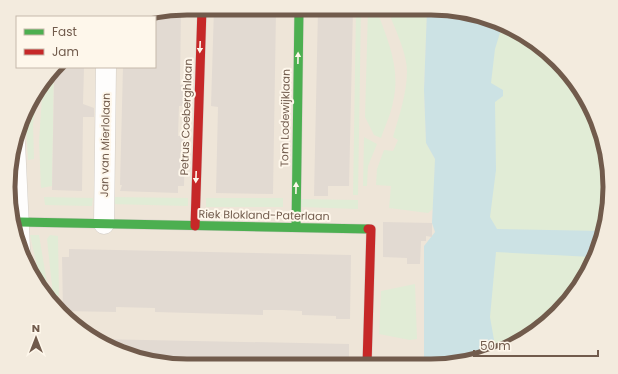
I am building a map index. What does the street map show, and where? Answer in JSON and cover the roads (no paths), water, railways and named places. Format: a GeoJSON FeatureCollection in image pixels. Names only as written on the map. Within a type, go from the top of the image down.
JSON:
{"type":"FeatureCollection","features":[{"type":"Feature","properties":{"kind":"street","name":"Petrus Coeberghlaan"},"geometry":{"type":"LineString","coordinates":[[195,226],[202,15]]}},
{"type":"Feature","properties":{"kind":"street","name":"Tom Lodewijklaan"},"geometry":{"type":"LineString","coordinates":[[296,227],[299,15]]}},
{"type":"Feature","properties":{"kind":"street","name":"Jan van Mierlolaan"},"geometry":{"type":"LineString","coordinates":[[104,224],[106,68]]}},
{"type":"Feature","properties":{"kind":"street"},"geometry":{"type":"LineString","coordinates":[[16,163],[20,228]]}},
{"type":"Feature","properties":{"kind":"street","name":"Riek Blokland-Paterlaan"},"geometry":{"type":"LineString","coordinates":[[20,222],[371,229],[367,359]]}}]}
